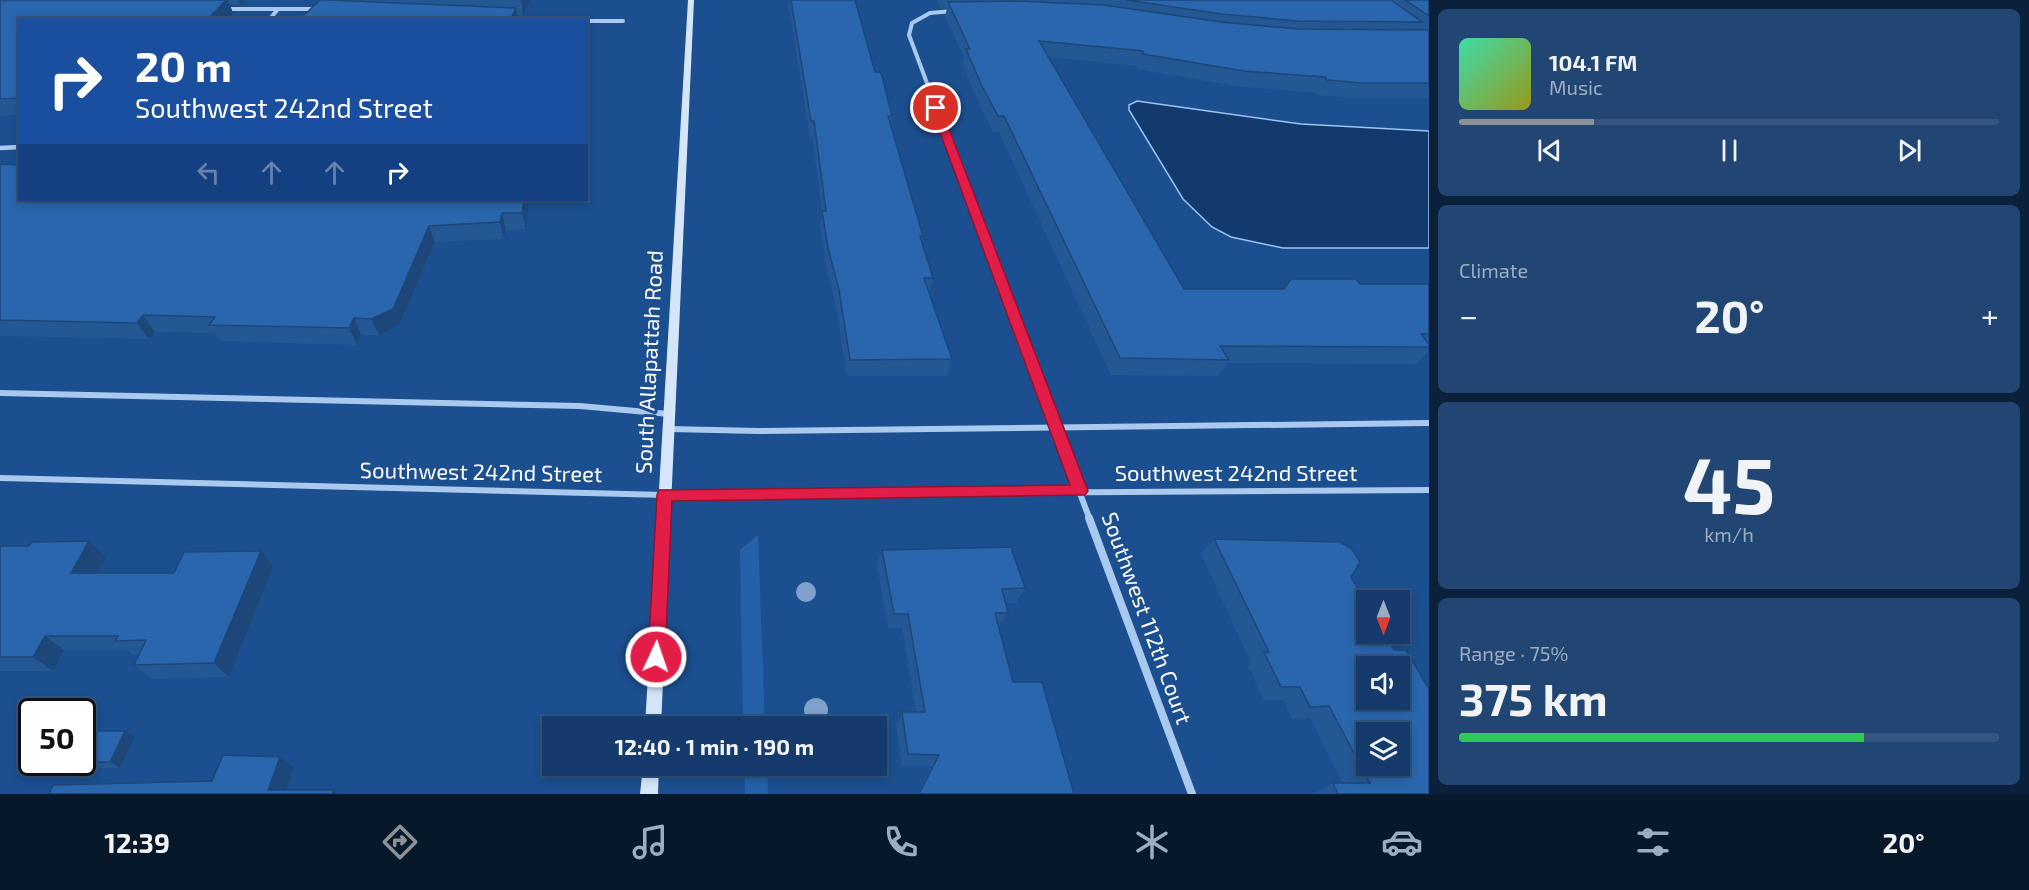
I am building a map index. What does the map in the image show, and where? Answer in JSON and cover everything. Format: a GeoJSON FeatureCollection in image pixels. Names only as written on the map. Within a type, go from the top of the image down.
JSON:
{"type":"FeatureCollection","features":[{"type":"Feature","properties":{"kind":"main road","name":"South Allapattah Road"},"geometry":{"type":"LineString","coordinates":[[654,716],[691,0]]}},
{"type":"Feature","properties":{"kind":"main road"},"geometry":{"type":"LineString","coordinates":[[650,794],[651,776]]}},
{"type":"Feature","properties":{"kind":"street"},"geometry":{"type":"LineString","coordinates":[[220,9],[320,9]]}},
{"type":"Feature","properties":{"kind":"street"},"geometry":{"type":"LineString","coordinates":[[271,18],[278,9]]}},
{"type":"Feature","properties":{"kind":"street","name":"Southwest 112th Court"},"geometry":{"type":"LineString","coordinates":[[959,10],[930,13],[917,18],[910,27],[912,44],[1192,794]]}},
{"type":"Feature","properties":{"kind":"street"},"geometry":{"type":"LineString","coordinates":[[503,17],[518,18]]}},
{"type":"Feature","properties":{"kind":"street"},"geometry":{"type":"LineString","coordinates":[[588,21],[623,21]]}},
{"type":"Feature","properties":{"kind":"street"},"geometry":{"type":"LineString","coordinates":[[0,148],[18,147]]}},
{"type":"Feature","properties":{"kind":"street"},"geometry":{"type":"LineString","coordinates":[[0,393],[580,406],[669,414]]}},
{"type":"Feature","properties":{"kind":"street","name":"Southwest 242nd Street"},"geometry":{"type":"LineString","coordinates":[[669,429],[759,431],[1429,423]]}},
{"type":"Feature","properties":{"kind":"street","name":"Southwest 242nd Street"},"geometry":{"type":"LineString","coordinates":[[0,478],[665,495],[1429,490]]}},
{"type":"Feature","properties":{"kind":"shaded area"},"geometry":{"type":"Polygon","coordinates":[[[1137,101],[1301,124],[1429,131],[1429,248],[1283,248],[1231,237],[1212,227],[1183,199],[1129,110],[1129,105],[1137,101]]]}},
{"type":"Feature","properties":{"kind":"shaded area"},"geometry":{"type":"Polygon","coordinates":[[[758,535],[765,716],[743,716],[740,550],[758,535]]]}},
{"type":"Feature","properties":{"kind":"shaded area"},"geometry":{"type":"Polygon","coordinates":[[[744,776],[767,776],[768,794],[745,794],[744,776]]]}},
{"type":"Feature","properties":{"kind":"building"},"geometry":{"type":"Polygon","coordinates":[[[0,0],[226,0],[209,18],[18,18],[18,98],[0,99],[0,0]]]}},
{"type":"Feature","properties":{"kind":"building"},"geometry":{"type":"Polygon","coordinates":[[[320,0],[516,8],[511,18],[301,18],[320,0]]]}},
{"type":"Feature","properties":{"kind":"building"},"geometry":{"type":"Polygon","coordinates":[[[791,0],[855,0],[875,72],[881,72],[892,116],[888,116],[933,278],[924,278],[952,359],[850,360],[839,290],[828,248],[822,211],[826,211],[814,121],[811,121],[791,0]]]}},
{"type":"Feature","properties":{"kind":"building"},"geometry":{"type":"Polygon","coordinates":[[[1126,0],[1391,0],[1422,22],[1298,21],[1222,14],[1126,0]]]}},
{"type":"Feature","properties":{"kind":"building"},"geometry":{"type":"Polygon","coordinates":[[[1405,0],[1429,0],[1429,16],[1405,0]]]}},
{"type":"Feature","properties":{"kind":"building"},"geometry":{"type":"Polygon","coordinates":[[[1015,1],[1104,5],[1221,22],[1298,29],[1429,30],[1429,83],[1361,83],[1327,80],[1325,77],[1244,71],[1143,54],[1143,51],[1039,41],[1184,289],[1284,289],[1291,279],[1356,279],[1360,284],[1429,284],[1429,334],[1421,334],[1429,347],[1220,346],[1229,360],[1120,358],[1004,116],[998,116],[981,84],[966,49],[970,49],[948,2],[1015,1]]]}},
{"type":"Feature","properties":{"kind":"building"},"geometry":{"type":"Polygon","coordinates":[[[0,164],[18,165],[18,201],[524,201],[522,213],[502,213],[500,222],[429,226],[393,309],[371,319],[354,318],[349,328],[209,325],[215,317],[143,315],[137,323],[0,320],[0,164]]]}},
{"type":"Feature","properties":{"kind":"building"},"geometry":{"type":"Polygon","coordinates":[[[1214,539],[1340,542],[1352,549],[1360,562],[1351,577],[1358,590],[1356,590],[1356,644],[1390,644],[1394,650],[1406,650],[1410,656],[1356,656],[1356,710],[1410,710],[1410,657],[1429,689],[1429,794],[1338,794],[1333,783],[1370,783],[1366,776],[1410,776],[1410,722],[1356,722],[1356,757],[1329,706],[1310,707],[1300,687],[1281,687],[1264,652],[1269,652],[1214,539]]]}},
{"type":"Feature","properties":{"kind":"building"},"geometry":{"type":"Polygon","coordinates":[[[89,541],[71,573],[174,573],[184,552],[261,551],[214,663],[134,665],[146,640],[115,641],[118,636],[45,636],[33,657],[0,657],[0,546],[29,546],[32,542],[89,541]]]}},
{"type":"Feature","properties":{"kind":"building"},"geometry":{"type":"Polygon","coordinates":[[[1011,547],[1025,588],[1002,589],[1008,613],[995,613],[1013,682],[1042,682],[1074,794],[919,794],[939,755],[908,754],[902,712],[925,712],[908,614],[894,614],[882,550],[1011,547]]]}},
{"type":"Feature","properties":{"kind":"building"},"geometry":{"type":"Polygon","coordinates":[[[96,731],[125,731],[110,762],[96,762],[96,731]]]}},
{"type":"Feature","properties":{"kind":"building"},"geometry":{"type":"Polygon","coordinates":[[[223,755],[280,757],[268,790],[334,790],[332,794],[49,794],[53,785],[212,781],[223,755]]]}},
{"type":"Feature","properties":{"kind":"route"},"geometry":{"type":"LineString","coordinates":[[656,657],[665,495],[1080,491],[936,108]]}}]}
